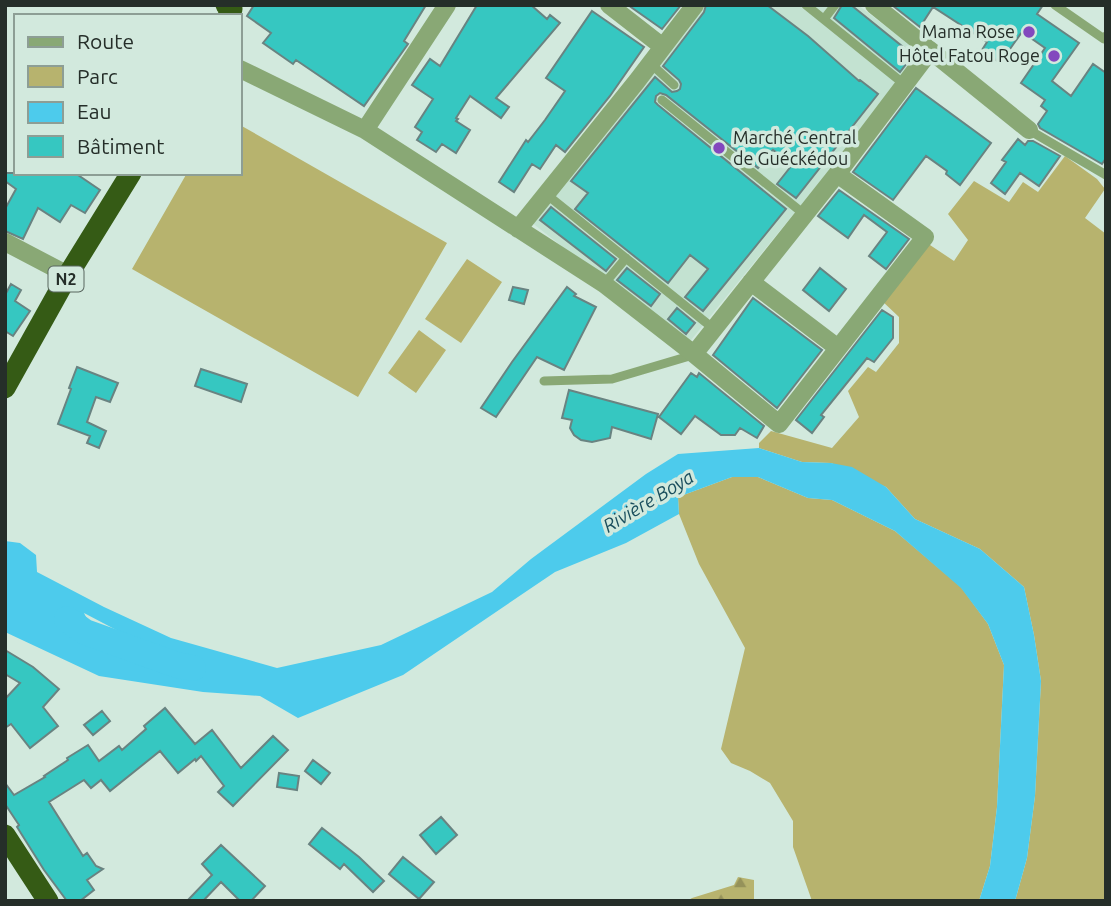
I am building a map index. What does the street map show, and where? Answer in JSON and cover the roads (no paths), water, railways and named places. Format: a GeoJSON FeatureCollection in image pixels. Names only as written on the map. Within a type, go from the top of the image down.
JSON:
{"type":"FeatureCollection","features":[{"type":"Feature","properties":{"kind":"highway","name":"N2"},"geometry":{"type":"LineString","coordinates":[[5,388],[68,275],[130,175]]}},
{"type":"Feature","properties":{"kind":"highway"},"geometry":{"type":"LineString","coordinates":[[5,835],[48,901]]}},
{"type":"Feature","properties":{"kind":"street"},"geometry":{"type":"LineString","coordinates":[[365,130],[447,5]]}},
{"type":"Feature","properties":{"kind":"street"},"geometry":{"type":"LineString","coordinates":[[609,5],[663,47]]}},
{"type":"Feature","properties":{"kind":"street"},"geometry":{"type":"LineString","coordinates":[[519,229],[695,5]]}},
{"type":"Feature","properties":{"kind":"street"},"geometry":{"type":"LineString","coordinates":[[874,5],[1029,130]]}},
{"type":"Feature","properties":{"kind":"street"},"geometry":{"type":"LineString","coordinates":[[694,354],[929,51]]}},
{"type":"Feature","properties":{"kind":"street"},"geometry":{"type":"LineString","coordinates":[[242,70],[365,130],[604,284],[779,424],[925,237],[836,174]]}},
{"type":"Feature","properties":{"kind":"street"},"geometry":{"type":"LineString","coordinates":[[5,242],[68,275]]}},
{"type":"Feature","properties":{"kind":"street"},"geometry":{"type":"LineString","coordinates":[[751,282],[838,348]]}},
{"type":"Feature","properties":{"kind":"lane"},"geometry":{"type":"LineString","coordinates":[[806,5],[904,84]]}},
{"type":"Feature","properties":{"kind":"lane"},"geometry":{"type":"LineString","coordinates":[[824,19],[835,5]]}},
{"type":"Feature","properties":{"kind":"lane"},"geometry":{"type":"LineString","coordinates":[[1055,5],[1104,39],[1106,36]]}},
{"type":"Feature","properties":{"kind":"lane"},"geometry":{"type":"LineString","coordinates":[[650,63],[674,85]]}},
{"type":"Feature","properties":{"kind":"lane"},"geometry":{"type":"LineString","coordinates":[[662,100],[804,215]]}},
{"type":"Feature","properties":{"kind":"lane"},"geometry":{"type":"LineString","coordinates":[[1029,130],[1106,175]]}},
{"type":"Feature","properties":{"kind":"lane"},"geometry":{"type":"LineString","coordinates":[[546,194],[714,329]]}},
{"type":"Feature","properties":{"kind":"lane"},"geometry":{"type":"LineString","coordinates":[[604,284],[626,258]]}},
{"type":"Feature","properties":{"kind":"lane"},"geometry":{"type":"LineString","coordinates":[[544,381],[612,379],[694,354]]}},
{"type":"Feature","properties":{"kind":"water"},"geometry":{"type":"Polygon","coordinates":[[[759,448],[802,462],[852,467],[886,487],[915,519],[980,549],[1024,587],[1041,681],[1035,796],[1027,858],[1015,901],[979,901],[990,866],[997,807],[1004,665],[988,624],[961,588],[895,531],[832,500],[808,498],[758,477],[732,477],[678,497],[679,514],[626,543],[555,572],[403,675],[298,718],[260,696],[203,692],[99,676],[5,632],[5,541],[20,543],[36,555],[37,572],[104,607],[171,638],[277,668],[381,645],[492,592],[531,559],[646,474],[678,454],[759,448]],[[84,613],[98,641],[109,652],[160,660],[163,657],[84,613]]]}},
{"type":"Feature","properties":{"kind":"waterway","name":"Rivière Boya"},"geometry":{"type":"LineString","coordinates":[[67,619],[85,632],[177,665],[193,668]]}},
{"type":"Feature","properties":{"kind":"place","name":"Mama Rose"},"geometry":{"type":"Point","coordinates":[1029,32]}},
{"type":"Feature","properties":{"kind":"place","name":"Hôtel Fatou Roge"},"geometry":{"type":"Point","coordinates":[1054,56]}},
{"type":"Feature","properties":{"kind":"place","name":"Marché Central de Guéckédou"},"geometry":{"type":"Point","coordinates":[719,148]}}]}
